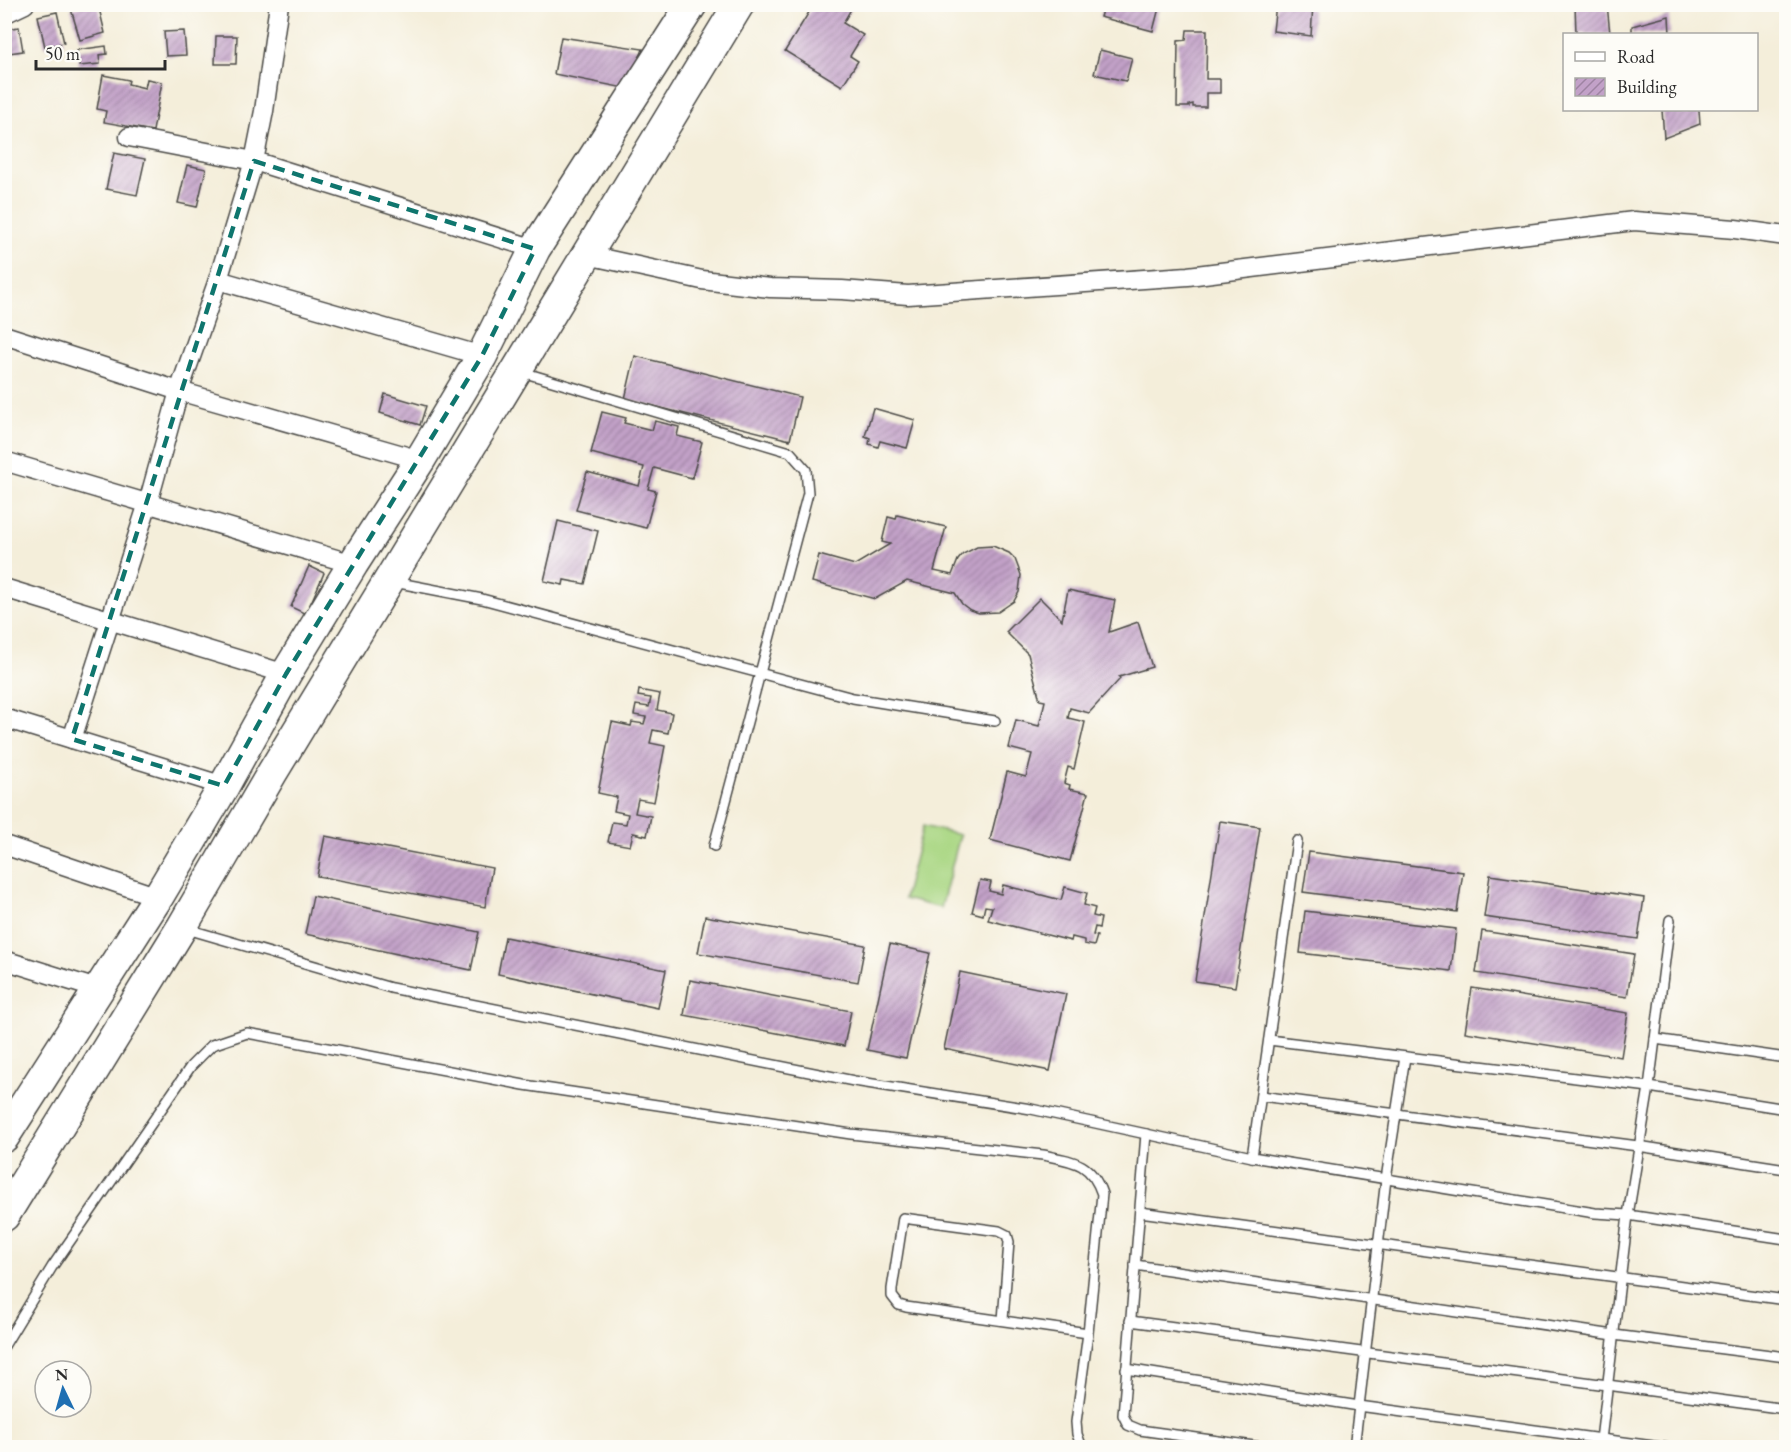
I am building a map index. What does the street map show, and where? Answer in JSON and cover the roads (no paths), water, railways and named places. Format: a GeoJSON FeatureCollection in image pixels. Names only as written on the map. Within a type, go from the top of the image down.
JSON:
{"type":"FeatureCollection","features":[{"type":"Feature","properties":{"kind":"highway"},"geometry":{"type":"LineString","coordinates":[[4,1137],[158,897],[224,786],[285,674],[482,356],[535,249],[692,4]]}},
{"type":"Feature","properties":{"kind":"highway"},"geometry":{"type":"LineString","coordinates":[[4,1216],[182,927],[272,773],[739,4]]}},
{"type":"Feature","properties":{"kind":"street"},"geometry":{"type":"LineString","coordinates":[[4,14],[25,4]]}},
{"type":"Feature","properties":{"kind":"street"},"geometry":{"type":"LineString","coordinates":[[72,739],[148,503],[179,391],[218,280],[254,161],[264,111],[279,4]]}},
{"type":"Feature","properties":{"kind":"street"},"geometry":{"type":"LineString","coordinates":[[129,137],[254,161],[535,249]]}},
{"type":"Feature","properties":{"kind":"street"},"geometry":{"type":"LineString","coordinates":[[587,255],[702,280],[770,288],[908,295],[1188,276],[1634,221],[1735,229],[1786,236]]}},
{"type":"Feature","properties":{"kind":"street"},"geometry":{"type":"LineString","coordinates":[[218,280],[482,356]]}},
{"type":"Feature","properties":{"kind":"street"},"geometry":{"type":"LineString","coordinates":[[4,335],[179,391],[420,459]]}},
{"type":"Feature","properties":{"kind":"street"},"geometry":{"type":"LineString","coordinates":[[4,461],[352,564]]}},
{"type":"Feature","properties":{"kind":"street"},"geometry":{"type":"LineString","coordinates":[[4,588],[285,674]]}},
{"type":"Feature","properties":{"kind":"street"},"geometry":{"type":"LineString","coordinates":[[4,718],[224,786]]}},
{"type":"Feature","properties":{"kind":"street"},"geometry":{"type":"LineString","coordinates":[[4,845],[158,897]]}},
{"type":"Feature","properties":{"kind":"street"},"geometry":{"type":"LineString","coordinates":[[4,960],[97,990]]}},
{"type":"Feature","properties":{"kind":"lane"},"geometry":{"type":"LineString","coordinates":[[517,370],[790,452],[806,470],[808,493],[714,846]]}},
{"type":"Feature","properties":{"kind":"lane"},"geometry":{"type":"LineString","coordinates":[[389,581],[482,599],[853,698],[996,721]]}},
{"type":"Feature","properties":{"kind":"lane"},"geometry":{"type":"LineString","coordinates":[[1252,1157],[1297,841]]}},
{"type":"Feature","properties":{"kind":"lane"},"geometry":{"type":"LineString","coordinates":[[1601,1443],[1638,1146],[1649,1087],[1670,920]]}},
{"type":"Feature","properties":{"kind":"lane"},"geometry":{"type":"LineString","coordinates":[[182,927],[391,988],[854,1081],[1031,1109],[1252,1157],[1595,1213],[1629,1215],[1786,1239]]}},
{"type":"Feature","properties":{"kind":"lane"},"geometry":{"type":"LineString","coordinates":[[4,1346],[52,1267],[191,1066],[213,1045],[247,1033],[536,1086],[851,1134],[1043,1155],[1072,1161],[1096,1178],[1102,1194],[1088,1333],[1076,1422],[1082,1448]]}},
{"type":"Feature","properties":{"kind":"lane"},"geometry":{"type":"LineString","coordinates":[[1655,1039],[1786,1058]]}},
{"type":"Feature","properties":{"kind":"lane"},"geometry":{"type":"LineString","coordinates":[[1269,1040],[1649,1087],[1786,1109]]}},
{"type":"Feature","properties":{"kind":"lane"},"geometry":{"type":"LineString","coordinates":[[1354,1448],[1386,1179],[1405,1057]]}},
{"type":"Feature","properties":{"kind":"lane"},"geometry":{"type":"LineString","coordinates":[[1262,1096],[1638,1146],[1786,1169]]}},
{"type":"Feature","properties":{"kind":"lane"},"geometry":{"type":"LineString","coordinates":[[1146,1134],[1123,1415],[1128,1425],[1140,1430],[1268,1448]]}},
{"type":"Feature","properties":{"kind":"lane"},"geometry":{"type":"LineString","coordinates":[[1140,1212],[1786,1300]]}},
{"type":"Feature","properties":{"kind":"lane"},"geometry":{"type":"LineString","coordinates":[[1002,1320],[1009,1242],[1007,1235],[999,1231],[903,1218],[892,1289],[895,1301],[906,1307],[1088,1333]]}},
{"type":"Feature","properties":{"kind":"lane"},"geometry":{"type":"LineString","coordinates":[[1135,1265],[1614,1335],[1786,1357]]}},
{"type":"Feature","properties":{"kind":"lane"},"geometry":{"type":"LineString","coordinates":[[1130,1321],[1786,1409]]}},
{"type":"Feature","properties":{"kind":"lane"},"geometry":{"type":"LineString","coordinates":[[1126,1369],[1601,1443],[1668,1448]]}}]}
